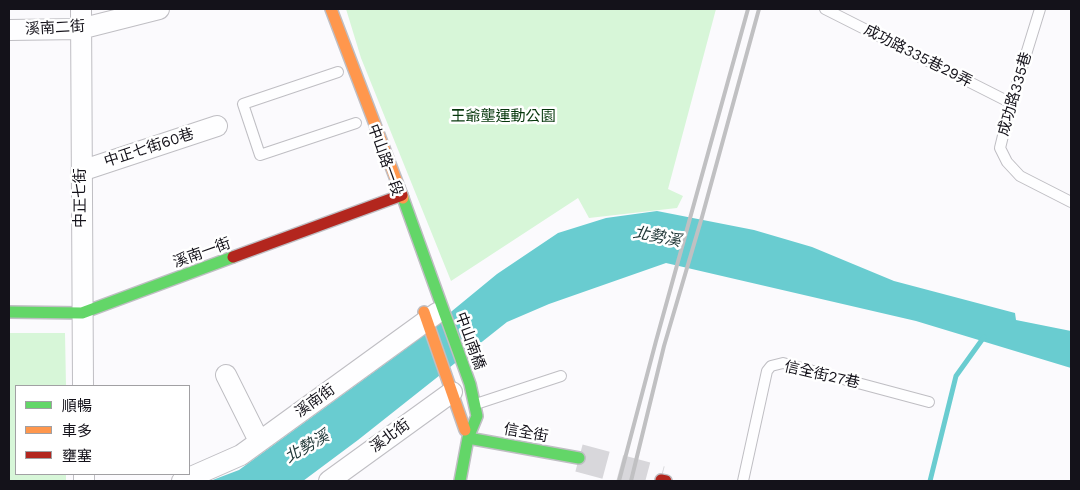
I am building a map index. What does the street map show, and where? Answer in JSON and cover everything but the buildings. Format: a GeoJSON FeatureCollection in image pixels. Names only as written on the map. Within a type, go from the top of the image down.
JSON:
{"type":"FeatureCollection","features":[{"type":"Feature","properties":{"kind":"street","name":"溪南二街"},"geometry":{"type":"LineString","coordinates":[[9,30],[159,9]]}},
{"type":"Feature","properties":{"kind":"street","name":"中山路一段"},"geometry":{"type":"LineString","coordinates":[[331,9],[402,195],[430,311]]}},
{"type":"Feature","properties":{"kind":"street","name":"中正七街"},"geometry":{"type":"LineString","coordinates":[[80,19],[83,385]]}},
{"type":"Feature","properties":{"kind":"street","name":"中正七街60巷"},"geometry":{"type":"LineString","coordinates":[[81,171],[217,126]]}},
{"type":"Feature","properties":{"kind":"street","name":"中山路一段"},"geometry":{"type":"LineString","coordinates":[[379,188],[388,214]]}},
{"type":"Feature","properties":{"kind":"street","name":"溪南一街"},"geometry":{"type":"LineString","coordinates":[[9,312],[82,313],[402,195]]}},
{"type":"Feature","properties":{"kind":"street","name":"中山南橋"},"geometry":{"type":"LineString","coordinates":[[430,311],[470,384],[475,404]]}},
{"type":"Feature","properties":{"kind":"street"},"geometry":{"type":"LineString","coordinates":[[430,311],[452,392],[468,438]]}},
{"type":"Feature","properties":{"kind":"street","name":"溪南街"},"geometry":{"type":"LineString","coordinates":[[182,481],[241,455],[430,311]]}},
{"type":"Feature","properties":{"kind":"street"},"geometry":{"type":"LineString","coordinates":[[226,375],[259,441]]}},
{"type":"Feature","properties":{"kind":"street","name":"溪北街"},"geometry":{"type":"LineString","coordinates":[[329,481],[452,392]]}},
{"type":"Feature","properties":{"kind":"street"},"geometry":{"type":"LineString","coordinates":[[460,481],[468,438],[477,416],[475,404]]}},
{"type":"Feature","properties":{"kind":"street","name":"信全街"},"geometry":{"type":"LineString","coordinates":[[468,438],[579,458]]}},
{"type":"Feature","properties":{"kind":"lane","name":"成功路335巷29弄"},"geometry":{"type":"LineString","coordinates":[[825,9],[1011,103]]}},
{"type":"Feature","properties":{"kind":"lane","name":"成功路335巷"},"geometry":{"type":"LineString","coordinates":[[1040,9],[1011,103],[1000,148],[1007,162],[1020,176],[1071,202]]}},
{"type":"Feature","properties":{"kind":"lane"},"geometry":{"type":"LineString","coordinates":[[338,72],[243,104],[260,155],[356,123]]}},
{"type":"Feature","properties":{"kind":"lane","name":"信全街27巷"},"geometry":{"type":"LineString","coordinates":[[743,481],[767,371],[771,366],[783,363],[930,402]]}},
{"type":"Feature","properties":{"kind":"lane"},"geometry":{"type":"LineString","coordinates":[[475,404],[560,376]]}},
{"type":"Feature","properties":{"kind":"green space","name":"王爺壟運動公園"},"geometry":{"type":"Polygon","coordinates":[[[346,9],[716,9],[668,189],[683,196],[677,208],[589,218],[578,198],[451,281],[361,58],[346,9]]]}},
{"type":"Feature","properties":{"kind":"green space"},"geometry":{"type":"Polygon","coordinates":[[[9,333],[65,333],[66,385],[15,385],[15,475],[66,475],[66,481],[9,481],[9,333]]]}},
{"type":"Feature","properties":{"kind":"water","name":"北勢溪"},"geometry":{"type":"Polygon","coordinates":[[[657,211],[754,230],[812,247],[894,281],[1015,313],[1016,320],[1071,331],[1071,368],[916,321],[666,263],[549,304],[507,322],[303,481],[210,481],[239,470],[407,348],[497,274],[558,233],[606,218],[657,211]]]}},
{"type":"Feature","properties":{"kind":"waterway"},"geometry":{"type":"LineString","coordinates":[[930,481],[956,376],[984,337]]}},
{"type":"Feature","properties":{"kind":"tunnel"},"geometry":{"type":"LineString","coordinates":[[579,458],[661,480]]}},
{"type":"Feature","properties":{"kind":"railway"},"geometry":{"type":"LineString","coordinates":[[619,481],[748,9]]}},
{"type":"Feature","properties":{"kind":"railway"},"geometry":{"type":"LineString","coordinates":[[631,481],[664,346],[702,217],[759,9]]}},
{"type":"Feature","properties":{"kind":"traffic: fast"},"geometry":{"type":"LineString","coordinates":[[403,198],[470,384],[477,416],[468,438],[460,481]]}},
{"type":"Feature","properties":{"kind":"traffic: fast"},"geometry":{"type":"LineString","coordinates":[[9,312],[82,313],[233,257]]}},
{"type":"Feature","properties":{"kind":"traffic: fast"},"geometry":{"type":"LineString","coordinates":[[468,438],[579,458]]}},
{"type":"Feature","properties":{"kind":"traffic: slow"},"geometry":{"type":"LineString","coordinates":[[331,9],[403,198]]}},
{"type":"Feature","properties":{"kind":"traffic: slow"},"geometry":{"type":"LineString","coordinates":[[424,312],[465,430]]}},
{"type":"Feature","properties":{"kind":"traffic: jam"},"geometry":{"type":"LineString","coordinates":[[233,257],[402,195]]}},
{"type":"Feature","properties":{"kind":"traffic: jam"},"geometry":{"type":"LineString","coordinates":[[661,480],[666,481]]}}]}
